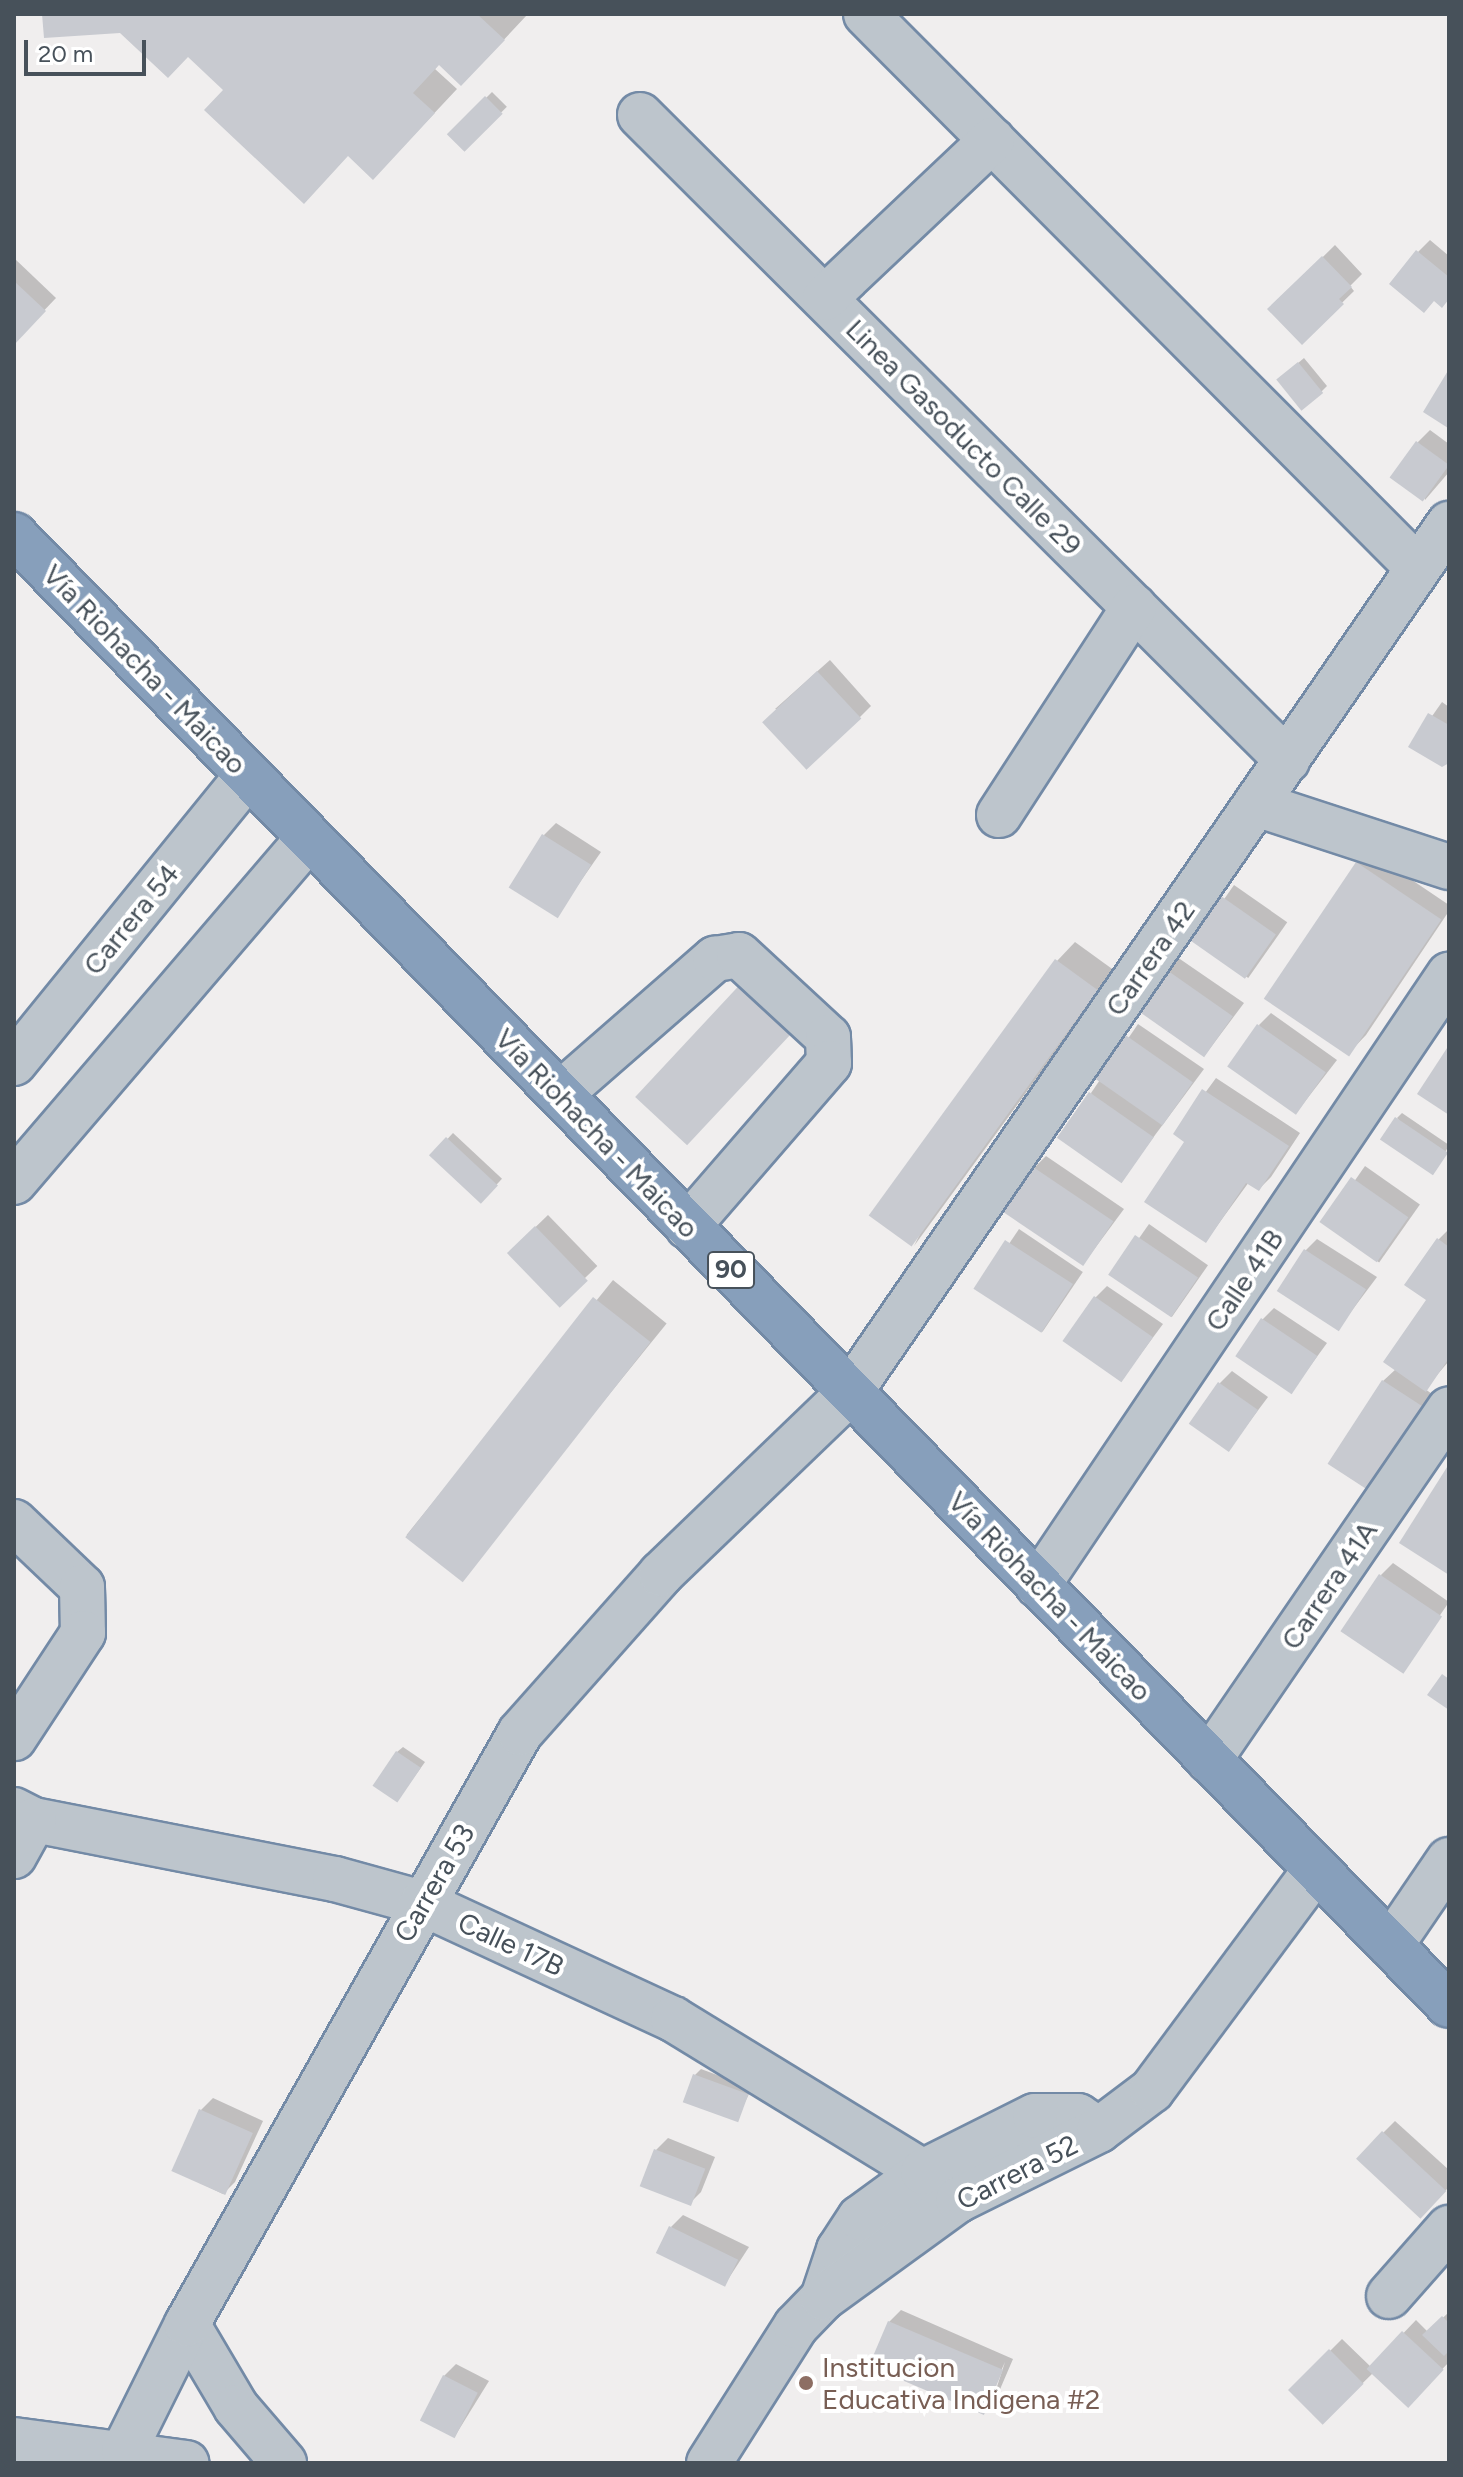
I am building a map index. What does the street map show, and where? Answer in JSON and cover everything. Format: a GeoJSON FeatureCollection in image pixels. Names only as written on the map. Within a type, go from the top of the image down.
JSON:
{"type":"FeatureCollection","features":[{"type":"Feature","properties":{"kind":"highway","name":"Vía Riohacha - Maicao"},"geometry":{"type":"LineString","coordinates":[[14,535],[1449,2005]]}},
{"type":"Feature","properties":{"kind":"street"},"geometry":{"type":"LineString","coordinates":[[866,14],[1418,568]]}},
{"type":"Feature","properties":{"kind":"street","name":"Linea Gasoducto Calle 29"},"geometry":{"type":"LineString","coordinates":[[640,115],[1287,760]]}},
{"type":"Feature","properties":{"kind":"street"},"geometry":{"type":"LineString","coordinates":[[825,298],[992,140]]}},
{"type":"Feature","properties":{"kind":"street","name":"Carrera 42"},"geometry":{"type":"LineString","coordinates":[[850,1392],[1449,524]]}},
{"type":"Feature","properties":{"kind":"street"},"geometry":{"type":"LineString","coordinates":[[999,815],[1134,607]]}},
{"type":"Feature","properties":{"kind":"street","name":"Carrera 54"},"geometry":{"type":"LineString","coordinates":[[14,1063],[248,775]]}},
{"type":"Feature","properties":{"kind":"street"},"geometry":{"type":"LineString","coordinates":[[1256,804],[1449,867]]}},
{"type":"Feature","properties":{"kind":"street"},"geometry":{"type":"LineString","coordinates":[[14,1182],[309,838]]}},
{"type":"Feature","properties":{"kind":"street"},"geometry":{"type":"LineString","coordinates":[[560,1094],[715,959],[739,955],[828,1037],[829,1063],[688,1226]]}},
{"type":"Feature","properties":{"kind":"street","name":"Calle 41B"},"geometry":{"type":"LineString","coordinates":[[1038,1585],[1449,975]]}},
{"type":"Feature","properties":{"kind":"street","name":"Carrera 53"},"geometry":{"type":"LineString","coordinates":[[103,2454],[187,2324],[520,1733],[661,1574],[850,1392]]}},
{"type":"Feature","properties":{"kind":"street","name":"Carrera 41A"},"geometry":{"type":"LineString","coordinates":[[1209,1760],[1449,1409]]}},
{"type":"Feature","properties":{"kind":"street"},"geometry":{"type":"LineString","coordinates":[[14,1522],[82,1587],[83,1633],[14,1738]]}},
{"type":"Feature","properties":{"kind":"street","name":"Calle 17B"},"geometry":{"type":"LineString","coordinates":[[21,1829],[335,1879],[422,1903],[673,2019],[923,2172],[958,2200]]}},
{"type":"Feature","properties":{"kind":"street"},"geometry":{"type":"LineString","coordinates":[[1391,1945],[1449,1860]]}},
{"type":"Feature","properties":{"kind":"street","name":"Carrera 52"},"geometry":{"type":"LineString","coordinates":[[709,2463],[796,2326],[823,2298],[958,2200],[1099,2130],[1152,2090],[1181,2058],[1316,1869]]}},
{"type":"Feature","properties":{"kind":"street"},"geometry":{"type":"LineString","coordinates":[[823,2298],[839,2250],[860,2218],[923,2172],[1035,2116],[1078,2116],[1099,2130]]}},
{"type":"Feature","properties":{"kind":"street"},"geometry":{"type":"LineString","coordinates":[[1389,2296],[1449,2228]]}},
{"type":"Feature","properties":{"kind":"street"},"geometry":{"type":"LineString","coordinates":[[187,2324],[236,2407],[284,2463]]}},
{"type":"Feature","properties":{"kind":"street"},"geometry":{"type":"LineString","coordinates":[[14,2440],[186,2463]]}},
{"type":"Feature","properties":{"kind":"building"},"geometry":{"type":"Polygon","coordinates":[[[42,14],[477,14],[505,40],[461,86],[439,65],[413,93],[435,113],[373,180],[348,156],[304,204],[204,110],[223,90],[188,57],[168,78],[120,33],[44,38],[42,14]]]}},
{"type":"Feature","properties":{"kind":"building"},"geometry":{"type":"Polygon","coordinates":[[[485,96],[503,114],[464,152],[447,134],[485,96]]]}},
{"type":"Feature","properties":{"kind":"building"},"geometry":{"type":"Polygon","coordinates":[[[1416,250],[1449,277],[1449,299],[1442,308],[1434,301],[1424,313],[1389,284],[1416,250]]]}},
{"type":"Feature","properties":{"kind":"building"},"geometry":{"type":"Polygon","coordinates":[[[1322,256],[1352,287],[1339,299],[1344,304],[1302,345],[1267,309],[1322,256]]]}},
{"type":"Feature","properties":{"kind":"building"},"geometry":{"type":"Polygon","coordinates":[[[14,281],[46,311],[14,345],[14,281]]]}},
{"type":"Feature","properties":{"kind":"building"},"geometry":{"type":"Polygon","coordinates":[[[1298,362],[1323,393],[1301,411],[1276,380],[1298,362]]]}},
{"type":"Feature","properties":{"kind":"building"},"geometry":{"type":"Polygon","coordinates":[[[1449,369],[1449,426],[1448,428],[1423,412],[1449,369]]]}},
{"type":"Feature","properties":{"kind":"building"},"geometry":{"type":"Polygon","coordinates":[[[1416,441],[1449,465],[1423,502],[1390,477],[1416,441]]]}},
{"type":"Feature","properties":{"kind":"building"},"geometry":{"type":"Polygon","coordinates":[[[817,671],[861,719],[806,770],[762,722],[817,671]]]}},
{"type":"Feature","properties":{"kind":"building"},"geometry":{"type":"Polygon","coordinates":[[[1428,713],[1449,725],[1449,763],[1442,767],[1408,747],[1428,713]]]}},
{"type":"Feature","properties":{"kind":"building"},"geometry":{"type":"Polygon","coordinates":[[[542,834],[591,865],[558,918],[509,887],[542,834]]]}},
{"type":"Feature","properties":{"kind":"building"},"geometry":{"type":"Polygon","coordinates":[[[1356,862],[1441,920],[1349,1056],[1264,999],[1356,862]]]}},
{"type":"Feature","properties":{"kind":"building"},"geometry":{"type":"Polygon","coordinates":[[[1221,896],[1276,934],[1245,979],[1190,940],[1221,896]]]}},
{"type":"Feature","properties":{"kind":"building"},"geometry":{"type":"Polygon","coordinates":[[[1055,959],[1098,990],[912,1247],[869,1215],[1055,959]]]}},
{"type":"Feature","properties":{"kind":"building"},"geometry":{"type":"Polygon","coordinates":[[[1164,968],[1233,1016],[1204,1057],[1135,1009],[1164,968]]]}},
{"type":"Feature","properties":{"kind":"building"},"geometry":{"type":"Polygon","coordinates":[[[747,977],[799,1025],[687,1145],[635,1097],[747,977]]]}},
{"type":"Feature","properties":{"kind":"building"},"geometry":{"type":"Polygon","coordinates":[[[1257,1024],[1326,1072],[1296,1115],[1227,1067],[1257,1024]]]}},
{"type":"Feature","properties":{"kind":"building"},"geometry":{"type":"Polygon","coordinates":[[[1124,1034],[1193,1082],[1162,1126],[1094,1077],[1124,1034]]]}},
{"type":"Feature","properties":{"kind":"building"},"geometry":{"type":"Polygon","coordinates":[[[1449,1045],[1449,1115],[1417,1094],[1449,1045]]]}},
{"type":"Feature","properties":{"kind":"building"},"geometry":{"type":"Polygon","coordinates":[[[1202,1089],[1289,1146],[1259,1191],[1246,1183],[1206,1243],[1144,1202],[1184,1142],[1173,1134],[1202,1089]]]}},
{"type":"Feature","properties":{"kind":"building"},"geometry":{"type":"Polygon","coordinates":[[[1089,1092],[1154,1137],[1122,1183],[1057,1138],[1089,1092]]]}},
{"type":"Feature","properties":{"kind":"building"},"geometry":{"type":"Polygon","coordinates":[[[1395,1117],[1448,1153],[1433,1175],[1380,1139],[1395,1117]]]}},
{"type":"Feature","properties":{"kind":"building"},"geometry":{"type":"Polygon","coordinates":[[[446,1137],[498,1185],[481,1204],[429,1155],[446,1137]]]}},
{"type":"Feature","properties":{"kind":"building"},"geometry":{"type":"Polygon","coordinates":[[[1033,1167],[1113,1221],[1083,1266],[1003,1212],[1033,1167]]]}},
{"type":"Feature","properties":{"kind":"building"},"geometry":{"type":"Polygon","coordinates":[[[1351,1177],[1408,1217],[1377,1262],[1319,1222],[1351,1177]]]}},
{"type":"Feature","properties":{"kind":"building"},"geometry":{"type":"Polygon","coordinates":[[[535,1226],[588,1281],[560,1308],[507,1253],[535,1226]]]}},
{"type":"Feature","properties":{"kind":"building"},"geometry":{"type":"Polygon","coordinates":[[[1135,1235],[1198,1277],[1171,1317],[1108,1275],[1135,1235]]]}},
{"type":"Feature","properties":{"kind":"building"},"geometry":{"type":"Polygon","coordinates":[[[1437,1238],[1449,1247],[1449,1358],[1426,1392],[1383,1362],[1426,1300],[1404,1285],[1437,1238]]]}},
{"type":"Feature","properties":{"kind":"building"},"geometry":{"type":"Polygon","coordinates":[[[1005,1240],[1073,1284],[1041,1333],[973,1289],[1005,1240]]]}},
{"type":"Feature","properties":{"kind":"building"},"geometry":{"type":"Polygon","coordinates":[[[1304,1249],[1366,1289],[1339,1331],[1277,1291],[1304,1249]]]}},
{"type":"Feature","properties":{"kind":"building"},"geometry":{"type":"Polygon","coordinates":[[[1094,1296],[1153,1337],[1121,1382],[1062,1341],[1094,1296]]]}},
{"type":"Feature","properties":{"kind":"building"},"geometry":{"type":"Polygon","coordinates":[[[593,1297],[651,1342],[463,1582],[405,1537],[593,1297]]]}},
{"type":"Feature","properties":{"kind":"building"},"geometry":{"type":"Polygon","coordinates":[[[1261,1318],[1317,1356],[1292,1394],[1235,1356],[1261,1318]]]}},
{"type":"Feature","properties":{"kind":"building"},"geometry":{"type":"Polygon","coordinates":[[[1382,1380],[1432,1413],[1378,1497],[1328,1464],[1382,1380]]]}},
{"type":"Feature","properties":{"kind":"building"},"geometry":{"type":"Polygon","coordinates":[[[1218,1382],[1258,1410],[1229,1452],[1189,1424],[1218,1382]]]}},
{"type":"Feature","properties":{"kind":"building"},"geometry":{"type":"Polygon","coordinates":[[[1449,1464],[1449,1575],[1399,1543],[1449,1464]]]}},
{"type":"Feature","properties":{"kind":"building"},"geometry":{"type":"Polygon","coordinates":[[[1379,1574],[1442,1616],[1403,1674],[1340,1631],[1379,1574]]]}},
{"type":"Feature","properties":{"kind":"building"},"geometry":{"type":"Polygon","coordinates":[[[1442,1674],[1449,1679],[1449,1710],[1427,1695],[1442,1674]]]}},
{"type":"Feature","properties":{"kind":"building"},"geometry":{"type":"Polygon","coordinates":[[[396,1751],[421,1768],[397,1803],[373,1786],[396,1751]]]}},
{"type":"Feature","properties":{"kind":"building"},"geometry":{"type":"Polygon","coordinates":[[[693,2074],[748,2094],[738,2122],[683,2102],[693,2074]]]}},
{"type":"Feature","properties":{"kind":"building"},"geometry":{"type":"Polygon","coordinates":[[[199,2109],[253,2133],[225,2195],[171,2171],[199,2109]]]}},
{"type":"Feature","properties":{"kind":"building"},"geometry":{"type":"Polygon","coordinates":[[[1382,2131],[1446,2191],[1420,2219],[1356,2159],[1382,2131]]]}},
{"type":"Feature","properties":{"kind":"building"},"geometry":{"type":"Polygon","coordinates":[[[654,2149],[705,2169],[691,2206],[640,2186],[654,2149]]]}},
{"type":"Feature","properties":{"kind":"building"},"geometry":{"type":"Polygon","coordinates":[[[669,2226],[738,2260],[725,2287],[656,2253],[669,2226]]]}},
{"type":"Feature","properties":{"kind":"building"},"geometry":{"type":"Polygon","coordinates":[[[1442,2316],[1449,2323],[1449,2351],[1444,2356],[1422,2335],[1442,2316]]]}},
{"type":"Feature","properties":{"kind":"building"},"geometry":{"type":"Polygon","coordinates":[[[888,2321],[1003,2370],[984,2415],[869,2366],[888,2321]]]}},
{"type":"Feature","properties":{"kind":"building"},"geometry":{"type":"Polygon","coordinates":[[[1402,2331],[1444,2370],[1408,2408],[1367,2369],[1402,2331]]]}},
{"type":"Feature","properties":{"kind":"building"},"geometry":{"type":"Polygon","coordinates":[[[1329,2349],[1364,2384],[1323,2425],[1288,2390],[1329,2349]]]}},
{"type":"Feature","properties":{"kind":"building"},"geometry":{"type":"Polygon","coordinates":[[[443,2375],[478,2393],[455,2438],[420,2420],[443,2375]]]}},
{"type":"Feature","properties":{"kind":"place","name":"Institucion Educativa Indigena #2"},"geometry":{"type":"Point","coordinates":[806,2383]}}]}
